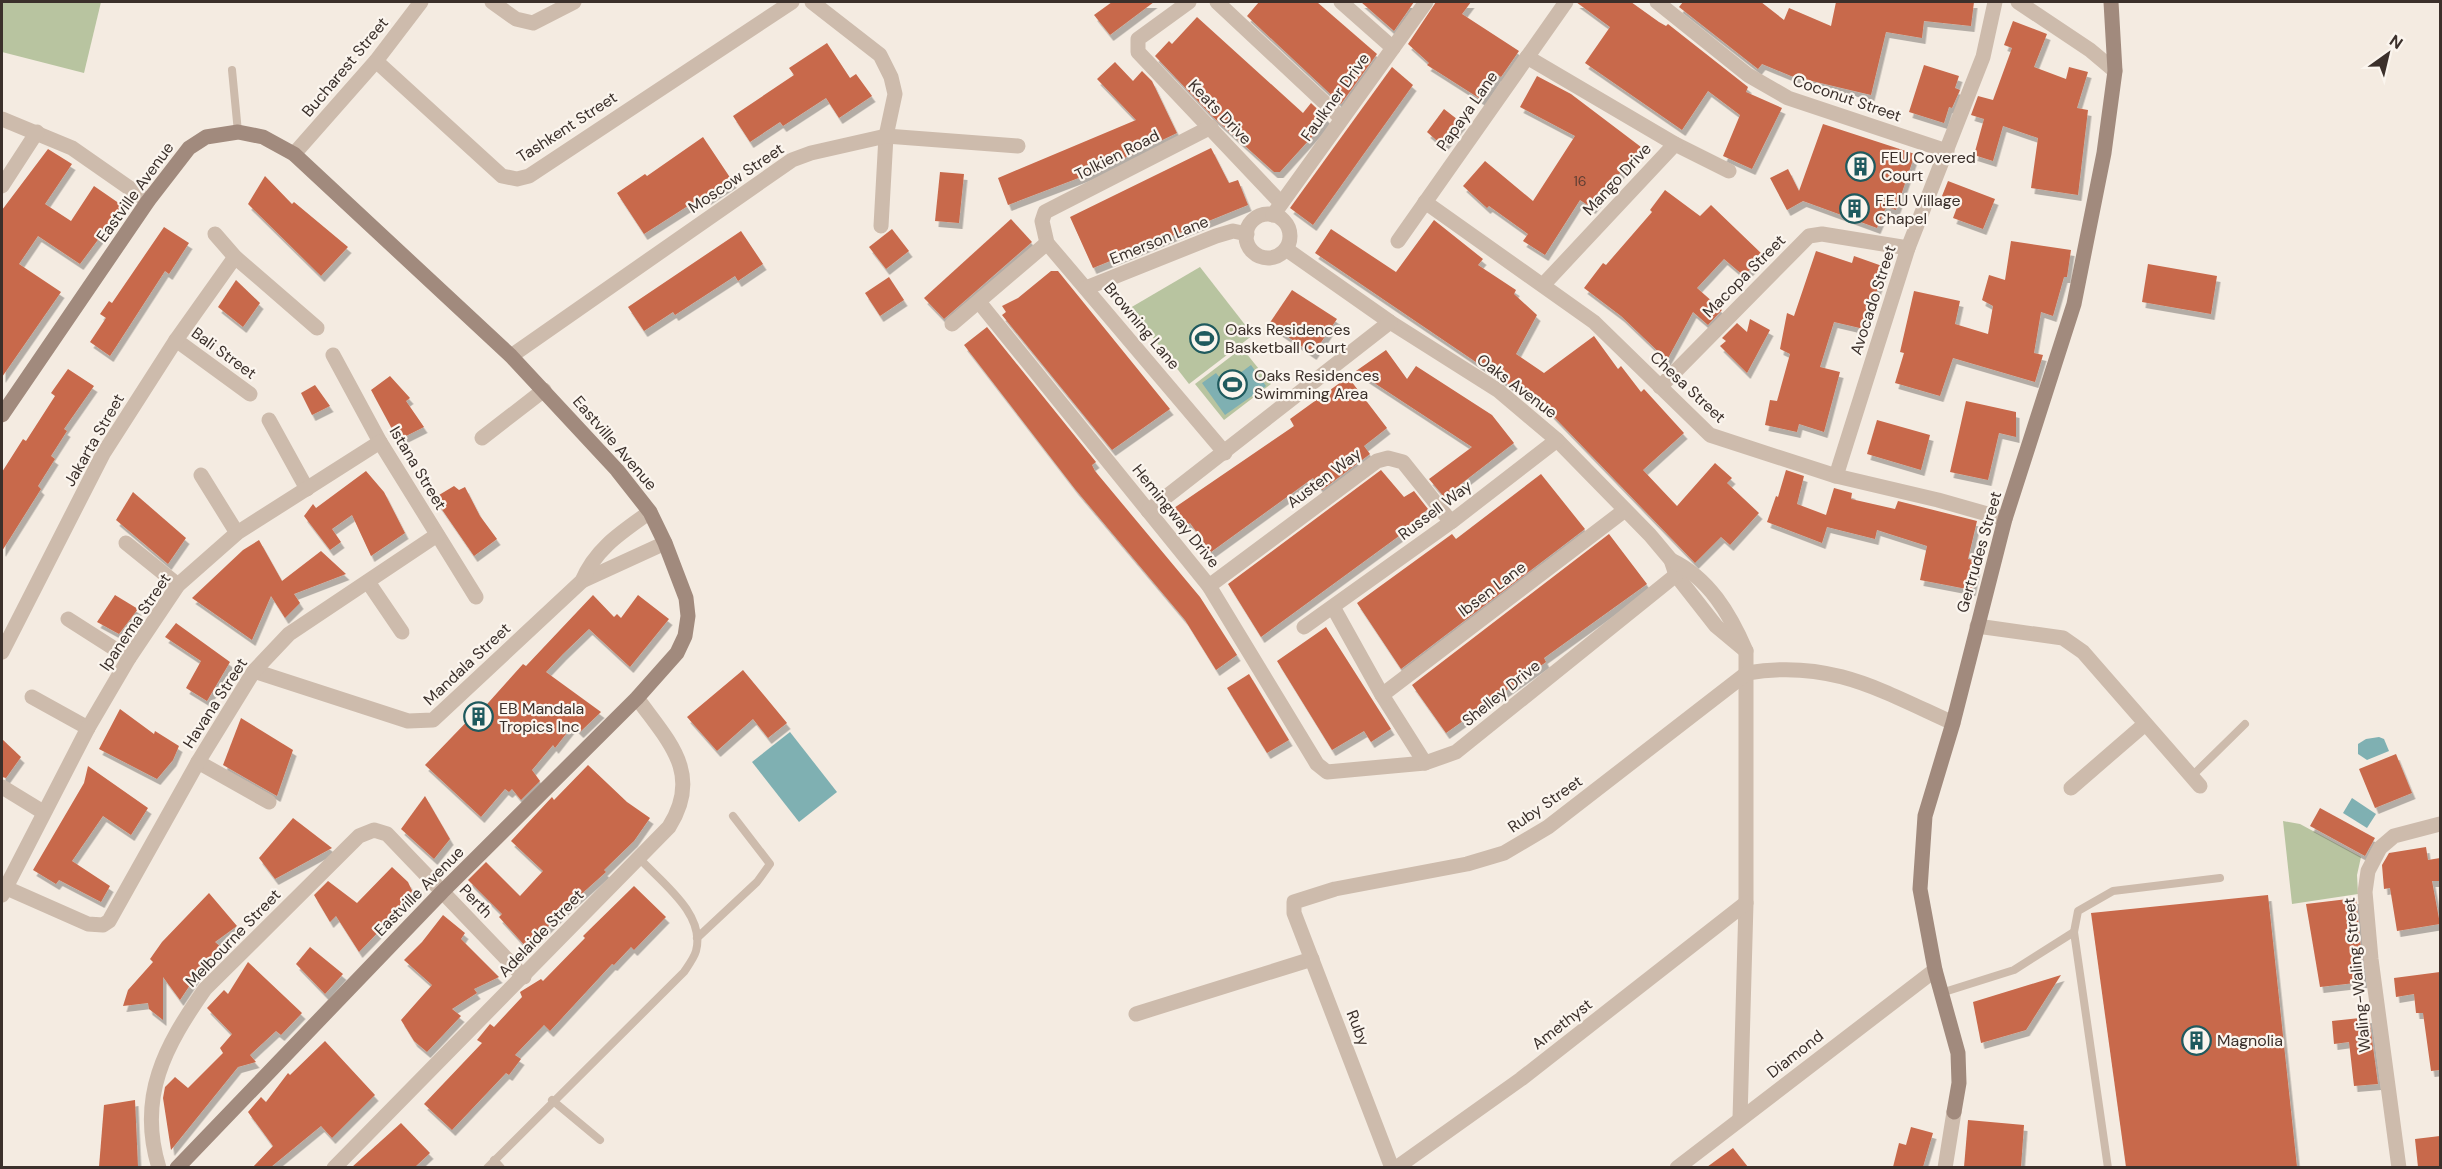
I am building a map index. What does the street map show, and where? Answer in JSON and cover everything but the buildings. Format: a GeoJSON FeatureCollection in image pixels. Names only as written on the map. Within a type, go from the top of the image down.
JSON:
{"type":"FeatureCollection","features":[{"type":"Feature","properties":{"kind":"street","name":"Bucharest Street"},"geometry":{"type":"LineString","coordinates":[[294,154],[376,61],[421,2]]}},
{"type":"Feature","properties":{"kind":"street"},"geometry":{"type":"LineString","coordinates":[[492,2],[516,19],[533,23],[574,2]]}},
{"type":"Feature","properties":{"kind":"street","name":"Tashkent Street"},"geometry":{"type":"LineString","coordinates":[[376,61],[502,176],[517,179],[529,176],[792,2]]}},
{"type":"Feature","properties":{"kind":"street"},"geometry":{"type":"LineString","coordinates":[[812,2],[880,55],[895,94],[886,136],[881,226]]}},
{"type":"Feature","properties":{"kind":"street","name":"Keats Drive"},"geometry":{"type":"LineString","coordinates":[[1189,2],[1138,39],[1136,44],[1138,52],[1211,127],[1277,209]]}},
{"type":"Feature","properties":{"kind":"street"},"geometry":{"type":"LineString","coordinates":[[1216,2],[1341,118]]}},
{"type":"Feature","properties":{"kind":"street"},"geometry":{"type":"LineString","coordinates":[[1341,2],[1393,48]]}},
{"type":"Feature","properties":{"kind":"street","name":"Faulkner Drive"},"geometry":{"type":"LineString","coordinates":[[1277,209],[1426,2]]}},
{"type":"Feature","properties":{"kind":"street","name":"Papaya Lane"},"geometry":{"type":"LineString","coordinates":[[1398,241],[1566,2]]}},
{"type":"Feature","properties":{"kind":"street","name":"Coconut Street"},"geometry":{"type":"LineString","coordinates":[[1657,2],[1748,75],[1788,98],[1947,151]]}},
{"type":"Feature","properties":{"kind":"street","name":"Avocado Street"},"geometry":{"type":"LineString","coordinates":[[1836,476],[1908,248],[1983,57],[1995,2]]}},
{"type":"Feature","properties":{"kind":"street"},"geometry":{"type":"LineString","coordinates":[[2018,2],[2090,50],[2115,71]]}},
{"type":"Feature","properties":{"kind":"street","name":"Gertrudes Street"},"geometry":{"type":"LineString","coordinates":[[1945,1167],[1959,1083],[1958,1053],[1935,970],[1920,889],[1924,826],[2005,519],[2074,304],[2104,153],[2115,71],[2111,2]]}},
{"type":"Feature","properties":{"kind":"street","name":"Mango Drive"},"geometry":{"type":"LineString","coordinates":[[1527,57],[1675,144],[1542,285]]}},
{"type":"Feature","properties":{"kind":"street"},"geometry":{"type":"LineString","coordinates":[[2,119],[72,148],[148,201]]}},
{"type":"Feature","properties":{"kind":"street","name":"Tolkien Road"},"geometry":{"type":"LineString","coordinates":[[1042,218],[1046,212],[1211,127]]}},
{"type":"Feature","properties":{"kind":"street"},"geometry":{"type":"LineString","coordinates":[[2,186],[37,132]]}},
{"type":"Feature","properties":{"kind":"street","name":"Eastville Avenue"},"geometry":{"type":"LineString","coordinates":[[2,415],[148,201],[189,148],[206,136],[238,132],[263,137],[294,154],[511,356],[544,390],[617,470],[650,512],[665,543],[686,598],[688,616],[685,636],[677,653],[637,698],[442,892],[177,1167]]}},
{"type":"Feature","properties":{"kind":"street","name":"Moscow Street"},"geometry":{"type":"LineString","coordinates":[[511,356],[792,160],[886,136],[1018,146]]}},
{"type":"Feature","properties":{"kind":"street"},"geometry":{"type":"LineString","coordinates":[[1675,144],[1729,171]]}},
{"type":"Feature","properties":{"kind":"street","name":"Chesa Street"},"geometry":{"type":"LineString","coordinates":[[1425,202],[1594,322],[1710,435],[1836,476],[1938,500],[2005,519]]}},
{"type":"Feature","properties":{"kind":"street"},"geometry":{"type":"LineString","coordinates":[[1277,209],[1290,233],[1286,249],[1272,258],[1264,258],[1250,249],[1246,234],[1256,218],[1277,209]]}},
{"type":"Feature","properties":{"kind":"street","name":"Browning Lane"},"geometry":{"type":"LineString","coordinates":[[1042,218],[1047,243],[1225,453]]}},
{"type":"Feature","properties":{"kind":"street","name":"Emerson Lane"},"geometry":{"type":"LineString","coordinates":[[1086,288],[1216,236],[1233,231],[1246,234]]}},
{"type":"Feature","properties":{"kind":"street"},"geometry":{"type":"LineString","coordinates":[[215,234],[235,257],[317,328]]}},
{"type":"Feature","properties":{"kind":"street","name":"Macopa Street"},"geometry":{"type":"LineString","coordinates":[[1660,387],[1809,237],[1822,234],[1908,248]]}},
{"type":"Feature","properties":{"kind":"street"},"geometry":{"type":"LineString","coordinates":[[952,324],[1047,243]]}},
{"type":"Feature","properties":{"kind":"street","name":"Oaks Avenue"},"geometry":{"type":"LineString","coordinates":[[1286,249],[1390,321],[1499,391],[1557,440],[1625,510],[1674,568],[1689,569],[1729,613],[1746,651],[1747,673],[1746,903],[1740,1119]]}},
{"type":"Feature","properties":{"kind":"street","name":"Jakarta Street"},"geometry":{"type":"LineString","coordinates":[[2,652],[103,454],[176,340],[235,257]]}},
{"type":"Feature","properties":{"kind":"street","name":"Hemingway Drive"},"geometry":{"type":"LineString","coordinates":[[979,302],[1209,586],[1322,769]]}},
{"type":"Feature","properties":{"kind":"street"},"geometry":{"type":"LineString","coordinates":[[1148,511],[1225,453],[1390,321]]}},
{"type":"Feature","properties":{"kind":"street","name":"Bali Street"},"geometry":{"type":"LineString","coordinates":[[176,340],[250,394]]}},
{"type":"Feature","properties":{"kind":"street","name":"Istana Street"},"geometry":{"type":"LineString","coordinates":[[333,355],[380,442],[476,597]]}},
{"type":"Feature","properties":{"kind":"street"},"geometry":{"type":"LineString","coordinates":[[482,438],[544,390]]}},
{"type":"Feature","properties":{"kind":"street"},"geometry":{"type":"LineString","coordinates":[[269,420],[307,489]]}},
{"type":"Feature","properties":{"kind":"street","name":"Russell Way"},"geometry":{"type":"LineString","coordinates":[[1304,627],[1451,522],[1557,440]]}},
{"type":"Feature","properties":{"kind":"street","name":"Ipanema Street"},"geometry":{"type":"LineString","coordinates":[[3,890],[88,728],[129,658],[178,585],[237,533],[380,442]]}},
{"type":"Feature","properties":{"kind":"street","name":"Austen Way"},"geometry":{"type":"LineString","coordinates":[[1209,586],[1377,461],[1388,459],[1403,462],[1451,522]]}},
{"type":"Feature","properties":{"kind":"street"},"geometry":{"type":"LineString","coordinates":[[201,475],[237,533]]}},
{"type":"Feature","properties":{"kind":"street","name":"Ibsen Lane"},"geometry":{"type":"LineString","coordinates":[[1382,695],[1625,510]]}},
{"type":"Feature","properties":{"kind":"street"},"geometry":{"type":"LineString","coordinates":[[582,580],[591,561],[609,542],[650,512]]}},
{"type":"Feature","properties":{"kind":"street","name":"Havana Street"},"geometry":{"type":"LineString","coordinates":[[3,890],[88,924],[103,925],[109,921],[198,762],[254,671],[289,634],[437,535]]}},
{"type":"Feature","properties":{"kind":"street"},"geometry":{"type":"LineString","coordinates":[[126,543],[178,585]]}},
{"type":"Feature","properties":{"kind":"street"},"geometry":{"type":"LineString","coordinates":[[582,580],[621,565],[665,543]]}},
{"type":"Feature","properties":{"kind":"street","name":"Shelley Drive"},"geometry":{"type":"LineString","coordinates":[[1322,769],[1332,774],[1425,763],[1456,752],[1674,568]]}},
{"type":"Feature","properties":{"kind":"street","name":"Mandala Street"},"geometry":{"type":"LineString","coordinates":[[254,671],[408,721],[433,720],[582,580]]}},
{"type":"Feature","properties":{"kind":"street"},"geometry":{"type":"LineString","coordinates":[[368,582],[402,632]]}},
{"type":"Feature","properties":{"kind":"street"},"geometry":{"type":"LineString","coordinates":[[1333,607],[1382,695],[1425,763]]}},
{"type":"Feature","properties":{"kind":"street"},"geometry":{"type":"LineString","coordinates":[[68,619],[129,658]]}},
{"type":"Feature","properties":{"kind":"street"},"geometry":{"type":"LineString","coordinates":[[1977,626],[2063,638],[2083,652],[2196,781]]}},
{"type":"Feature","properties":{"kind":"street"},"geometry":{"type":"LineString","coordinates":[[1747,673],[1774,669],[1814,670],[1858,680],[1953,723]]}},
{"type":"Feature","properties":{"kind":"street","name":"Ruby Street"},"geometry":{"type":"LineString","coordinates":[[1294,902],[1335,889],[1467,864],[1504,853],[1548,827],[1747,673]]}},
{"type":"Feature","properties":{"kind":"street"},"geometry":{"type":"LineString","coordinates":[[32,697],[88,728]]}},
{"type":"Feature","properties":{"kind":"street","name":"Adelaide Street"},"geometry":{"type":"LineString","coordinates":[[334,1167],[524,977],[639,858],[676,816],[685,780],[677,753],[637,698]]}},
{"type":"Feature","properties":{"kind":"street"},"geometry":{"type":"LineString","coordinates":[[2072,788],[2145,724]]}},
{"type":"Feature","properties":{"kind":"street"},"geometry":{"type":"LineString","coordinates":[[198,762],[269,802]]}},
{"type":"Feature","properties":{"kind":"street"},"geometry":{"type":"LineString","coordinates":[[2,787],[43,812]]}},
{"type":"Feature","properties":{"kind":"street","name":"Waling-Waling Street"},"geometry":{"type":"LineString","coordinates":[[2399,1167],[2372,959],[2368,871],[2380,848],[2394,836],[2440,824]]}},
{"type":"Feature","properties":{"kind":"street","name":"Perth"},"geometry":{"type":"LineString","coordinates":[[374,830],[387,834],[524,977]]}},
{"type":"Feature","properties":{"kind":"street","name":"Melbourne Street"},"geometry":{"type":"LineString","coordinates":[[159,1167],[151,1143],[150,1114],[154,1084],[172,1040],[190,1011],[205,989],[359,836],[374,830]]}},
{"type":"Feature","properties":{"kind":"street","name":"Ruby"},"geometry":{"type":"LineString","coordinates":[[1294,902],[1294,914],[1394,1167]]}},
{"type":"Feature","properties":{"kind":"street","name":"Amethyst"},"geometry":{"type":"LineString","coordinates":[[1394,1167],[1521,1079],[1746,903]]}},
{"type":"Feature","properties":{"kind":"street"},"geometry":{"type":"LineString","coordinates":[[1136,1014],[1312,959]]}},
{"type":"Feature","properties":{"kind":"street","name":"Diamond"},"geometry":{"type":"LineString","coordinates":[[1677,1167],[1935,970]]}},
{"type":"Feature","properties":{"kind":"lane"},"geometry":{"type":"LineString","coordinates":[[232,70],[238,132]]}},
{"type":"Feature","properties":{"kind":"lane"},"geometry":{"type":"LineString","coordinates":[[2196,781],[2245,724]]}},
{"type":"Feature","properties":{"kind":"lane"},"geometry":{"type":"LineString","coordinates":[[697,938],[757,882],[770,864],[733,816]]}},
{"type":"Feature","properties":{"kind":"lane"},"geometry":{"type":"LineString","coordinates":[[487,1167],[552,1100],[684,972],[696,953],[697,938],[689,912],[639,858]]}},
{"type":"Feature","properties":{"kind":"lane"},"geometry":{"type":"LineString","coordinates":[[2108,1167],[2074,933],[2078,910],[2113,891],[2220,878]]}},
{"type":"Feature","properties":{"kind":"lane"},"geometry":{"type":"LineString","coordinates":[[1941,993],[2014,970],[2074,933]]}},
{"type":"Feature","properties":{"kind":"lane"},"geometry":{"type":"LineString","coordinates":[[552,1100],[600,1140]]}},
{"type":"Feature","properties":{"kind":"lane"},"geometry":{"type":"LineString","coordinates":[[494,1160],[501,1167]]}},
{"type":"Feature","properties":{"kind":"green space"},"geometry":{"type":"Polygon","coordinates":[[[2,2],[101,2],[84,73],[2,52],[2,2]]]}},
{"type":"Feature","properties":{"kind":"green space"},"geometry":{"type":"Polygon","coordinates":[[[1200,267],[1253,335],[1189,384],[1130,308],[1200,267]]]}},
{"type":"Feature","properties":{"kind":"green space","name":"Oaks Residences Swimming Area"},"geometry":{"type":"Polygon","coordinates":[[[1242,348],[1271,384],[1224,420],[1195,384],[1242,348]]]}},
{"type":"Feature","properties":{"kind":"green space"},"geometry":{"type":"Polygon","coordinates":[[[2283,821],[2300,824],[2361,857],[2357,875],[2358,894],[2292,904],[2283,821]]]}},
{"type":"Feature","properties":{"kind":"water"},"geometry":{"type":"Polygon","coordinates":[[[1251,365],[1266,386],[1225,415],[1202,383],[1216,373],[1225,384],[1251,365]]]}},
{"type":"Feature","properties":{"kind":"water"},"geometry":{"type":"Polygon","coordinates":[[[790,732],[837,792],[799,822],[752,762],[790,732]]]}},
{"type":"Feature","properties":{"kind":"water"},"geometry":{"type":"Polygon","coordinates":[[[2379,737],[2384,739],[2389,751],[2367,760],[2358,754],[2358,744],[2366,739],[2379,737]]]}},
{"type":"Feature","properties":{"kind":"water"},"geometry":{"type":"Polygon","coordinates":[[[2352,798],[2376,814],[2367,828],[2343,813],[2352,798]]]}},
{"type":"Feature","properties":{"kind":"place","name":"FEU Covered Court"},"geometry":{"type":"Point","coordinates":[1860,166]}},
{"type":"Feature","properties":{"kind":"place","name":"F.E.U Village Chapel"},"geometry":{"type":"Point","coordinates":[1854,209]}},
{"type":"Feature","properties":{"kind":"place","name":"Oaks Residences Basketball Court"},"geometry":{"type":"Point","coordinates":[1204,338]}},
{"type":"Feature","properties":{"kind":"place","name":"Oaks Residences Swimming Area"},"geometry":{"type":"Point","coordinates":[1233,384]}},
{"type":"Feature","properties":{"kind":"place","name":"EB Mandala Tropics Inc"},"geometry":{"type":"Point","coordinates":[478,717]}},
{"type":"Feature","properties":{"kind":"place","name":"Magnolia"},"geometry":{"type":"Point","coordinates":[2196,1040]}}]}
